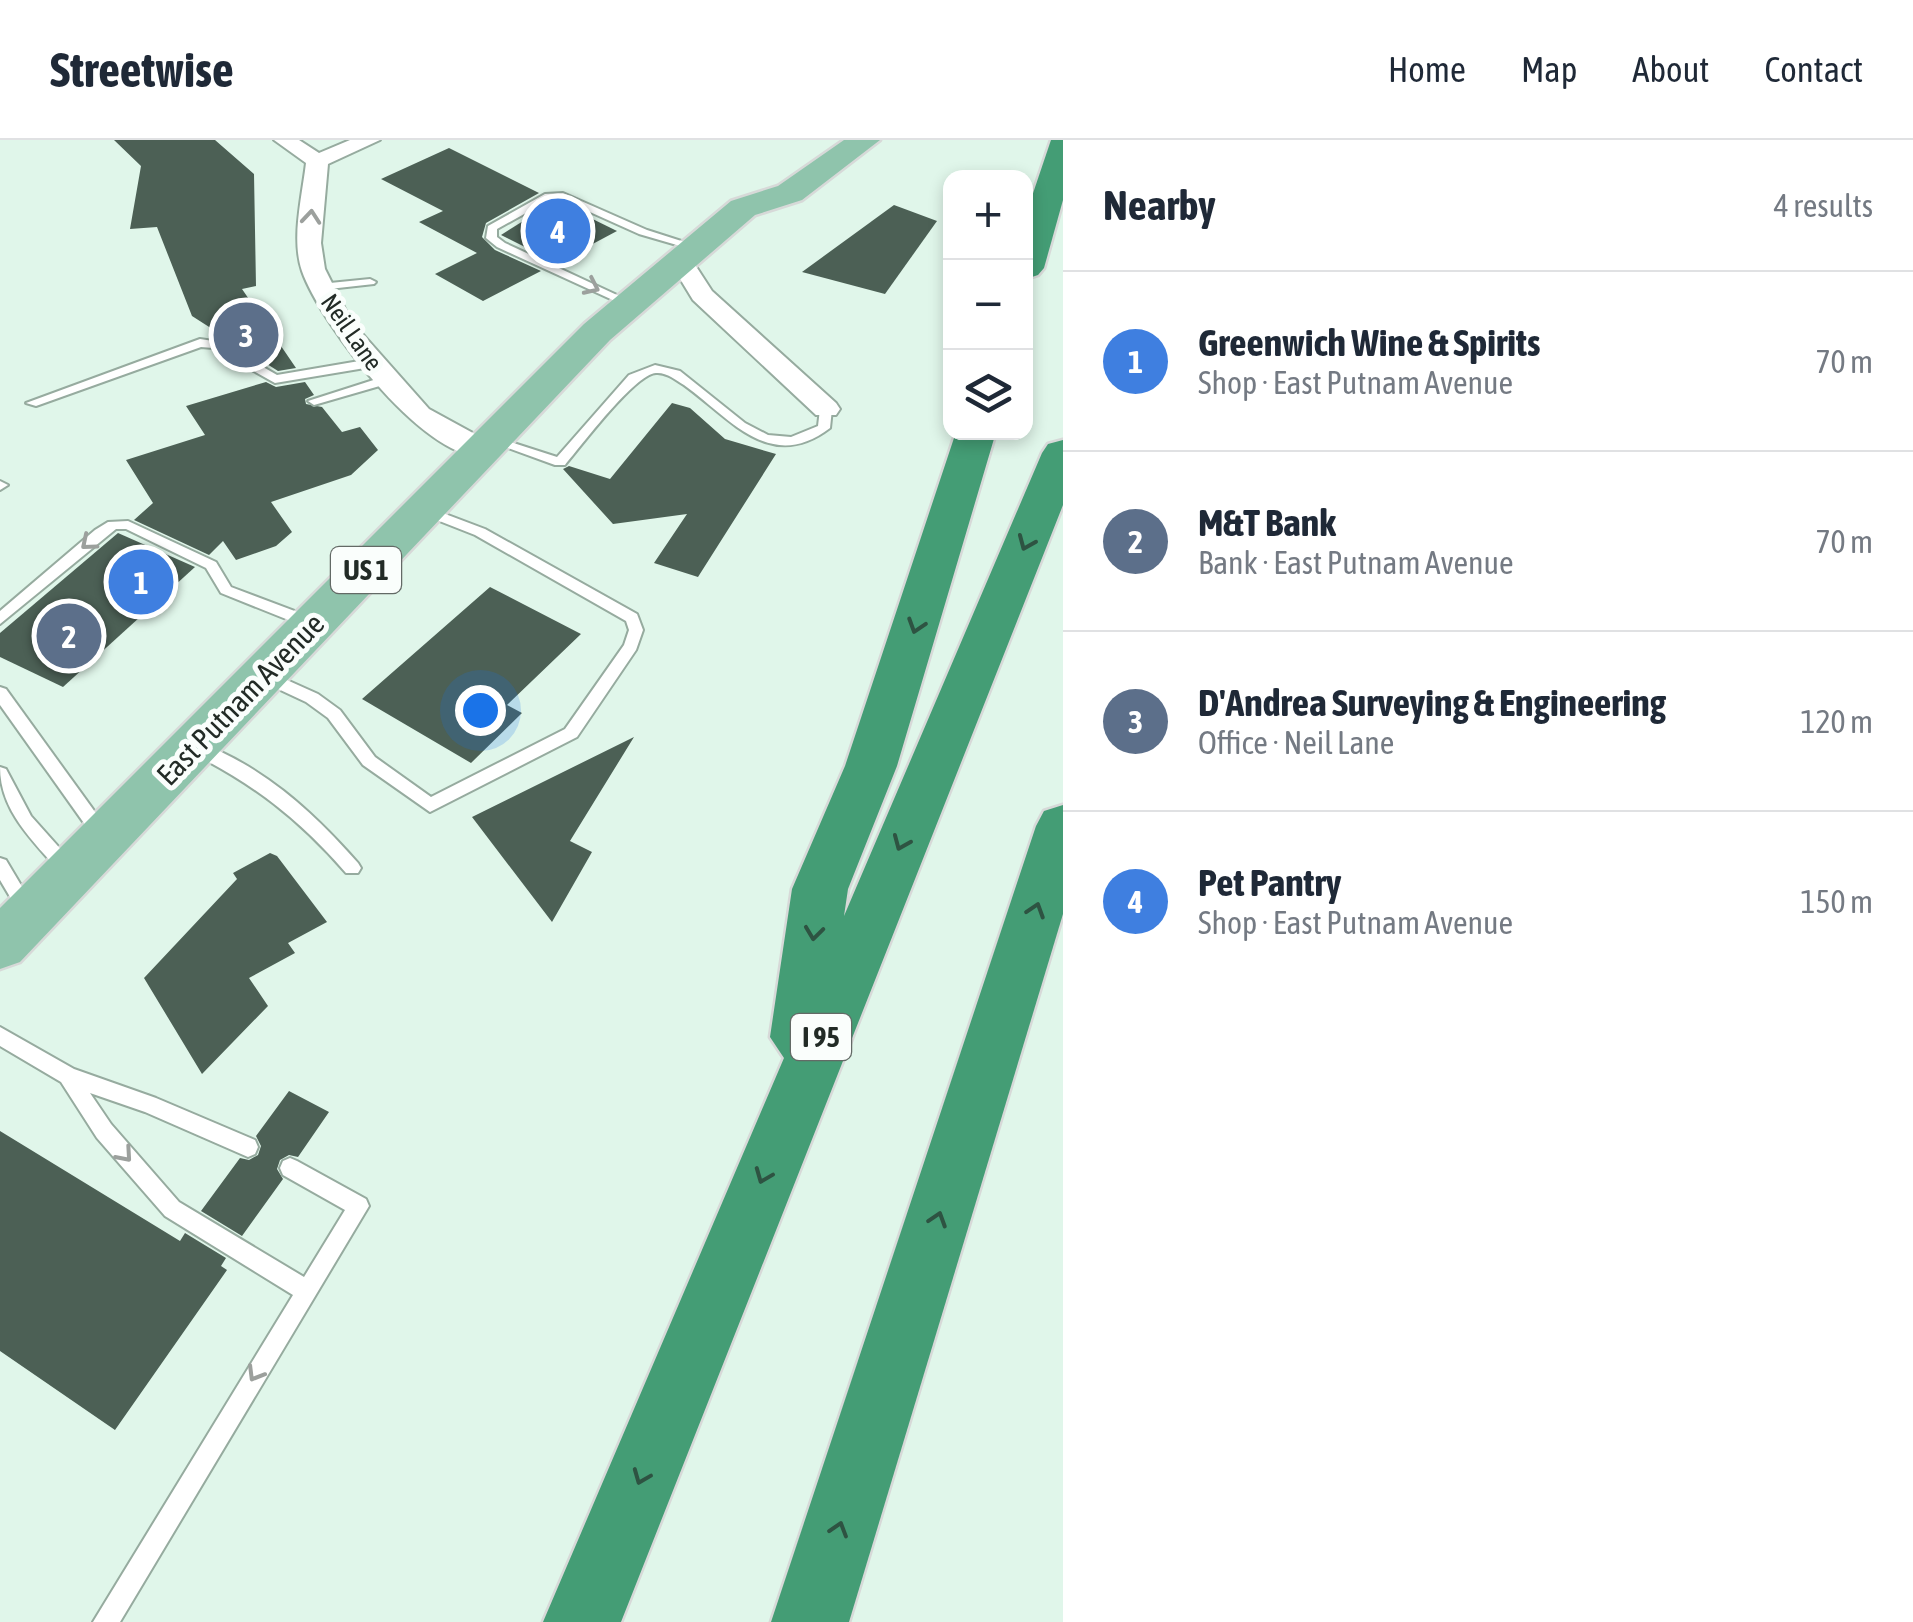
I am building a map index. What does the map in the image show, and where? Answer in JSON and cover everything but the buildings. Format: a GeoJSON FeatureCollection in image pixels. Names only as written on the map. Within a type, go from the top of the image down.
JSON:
{"type":"FeatureCollection","features":[{"type":"Feature","properties":{"kind":"highway"},"geometry":{"type":"LineString","coordinates":[[1028,260],[1063,145]]}},
{"type":"Feature","properties":{"kind":"highway"},"geometry":{"type":"LineString","coordinates":[[791,1109],[820,889],[870,766],[973,440]]}},
{"type":"Feature","properties":{"kind":"highway","name":"I 95"},"geometry":{"type":"LineString","coordinates":[[582,1622],[1063,453]]}},
{"type":"Feature","properties":{"kind":"highway"},"geometry":{"type":"LineString","coordinates":[[810,1622],[1063,826]]}},
{"type":"Feature","properties":{"kind":"main road","name":"East Putnam Avenue"},"geometry":{"type":"LineString","coordinates":[[15,929],[628,304],[743,208],[790,193],[864,140]]}},
{"type":"Feature","properties":{"kind":"main road","name":"East Putnam Avenue"},"geometry":{"type":"LineString","coordinates":[[743,208],[744,195],[752,181],[776,161]]}},
{"type":"Feature","properties":{"kind":"street"},"geometry":{"type":"LineString","coordinates":[[285,140],[317,161],[369,140]]}},
{"type":"Feature","properties":{"kind":"street","name":"Neil Lane"},"geometry":{"type":"LineString","coordinates":[[317,161],[309,243],[320,287],[340,324],[420,415],[488,445]]}},
{"type":"Feature","properties":{"kind":"street"},"geometry":{"type":"LineString","coordinates":[[687,253],[702,294],[826,409]]}},
{"type":"Feature","properties":{"kind":"lane"},"geometry":{"type":"LineString","coordinates":[[628,304],[501,245],[491,238],[492,228],[550,196],[563,196],[687,253]]}},
{"type":"Feature","properties":{"kind":"lane"},"geometry":{"type":"LineString","coordinates":[[320,287],[370,282]]}},
{"type":"Feature","properties":{"kind":"lane"},"geometry":{"type":"LineString","coordinates":[[32,403],[200,343],[216,345],[274,379],[379,371]]}},
{"type":"Feature","properties":{"kind":"lane"},"geometry":{"type":"LineString","coordinates":[[488,445],[560,462],[633,378],[647,370],[674,372],[749,433],[778,443],[797,444],[824,428],[826,409]]}},
{"type":"Feature","properties":{"kind":"lane"},"geometry":{"type":"LineString","coordinates":[[314,401],[379,371]]}},
{"type":"Feature","properties":{"kind":"lane"},"geometry":{"type":"LineString","coordinates":[[264,676],[312,698],[334,714],[370,762],[430,804],[572,733],[631,646],[636,630],[632,618],[480,532],[424,510]]}},
{"type":"Feature","properties":{"kind":"lane"},"geometry":{"type":"LineString","coordinates":[[0,618],[100,534],[113,525],[128,524],[211,565],[226,590],[313,624]]}},
{"type":"Feature","properties":{"kind":"lane"},"geometry":{"type":"LineString","coordinates":[[0,693],[104,838]]}},
{"type":"Feature","properties":{"kind":"lane"},"geometry":{"type":"LineString","coordinates":[[194,746],[280,792],[305,813],[352,868]]}},
{"type":"Feature","properties":{"kind":"lane"},"geometry":{"type":"LineString","coordinates":[[0,774],[26,821],[71,872]]}},
{"type":"Feature","properties":{"kind":"lane"},"geometry":{"type":"LineString","coordinates":[[0,865],[15,929]]}},
{"type":"Feature","properties":{"kind":"lane"},"geometry":{"type":"LineString","coordinates":[[0,1036],[68,1076],[149,1104],[248,1147]]}},
{"type":"Feature","properties":{"kind":"lane"},"geometry":{"type":"LineString","coordinates":[[68,1076],[104,1131],[172,1209],[305,1290]]}},
{"type":"Feature","properties":{"kind":"lane"},"geometry":{"type":"LineString","coordinates":[[106,1622],[359,1206],[290,1168]]}},
{"type":"Feature","properties":{"kind":"place","name":"Pet Pantry"},"geometry":{"type":"Point","coordinates":[558,231]}},
{"type":"Feature","properties":{"kind":"place","name":"D'Andrea Surveying & Engineering"},"geometry":{"type":"Point","coordinates":[246,335]}},
{"type":"Feature","properties":{"kind":"place","name":"Greenwich Wine & Spirits"},"geometry":{"type":"Point","coordinates":[141,582]}},
{"type":"Feature","properties":{"kind":"place","name":"M&T Bank"},"geometry":{"type":"Point","coordinates":[69,636]}}]}
